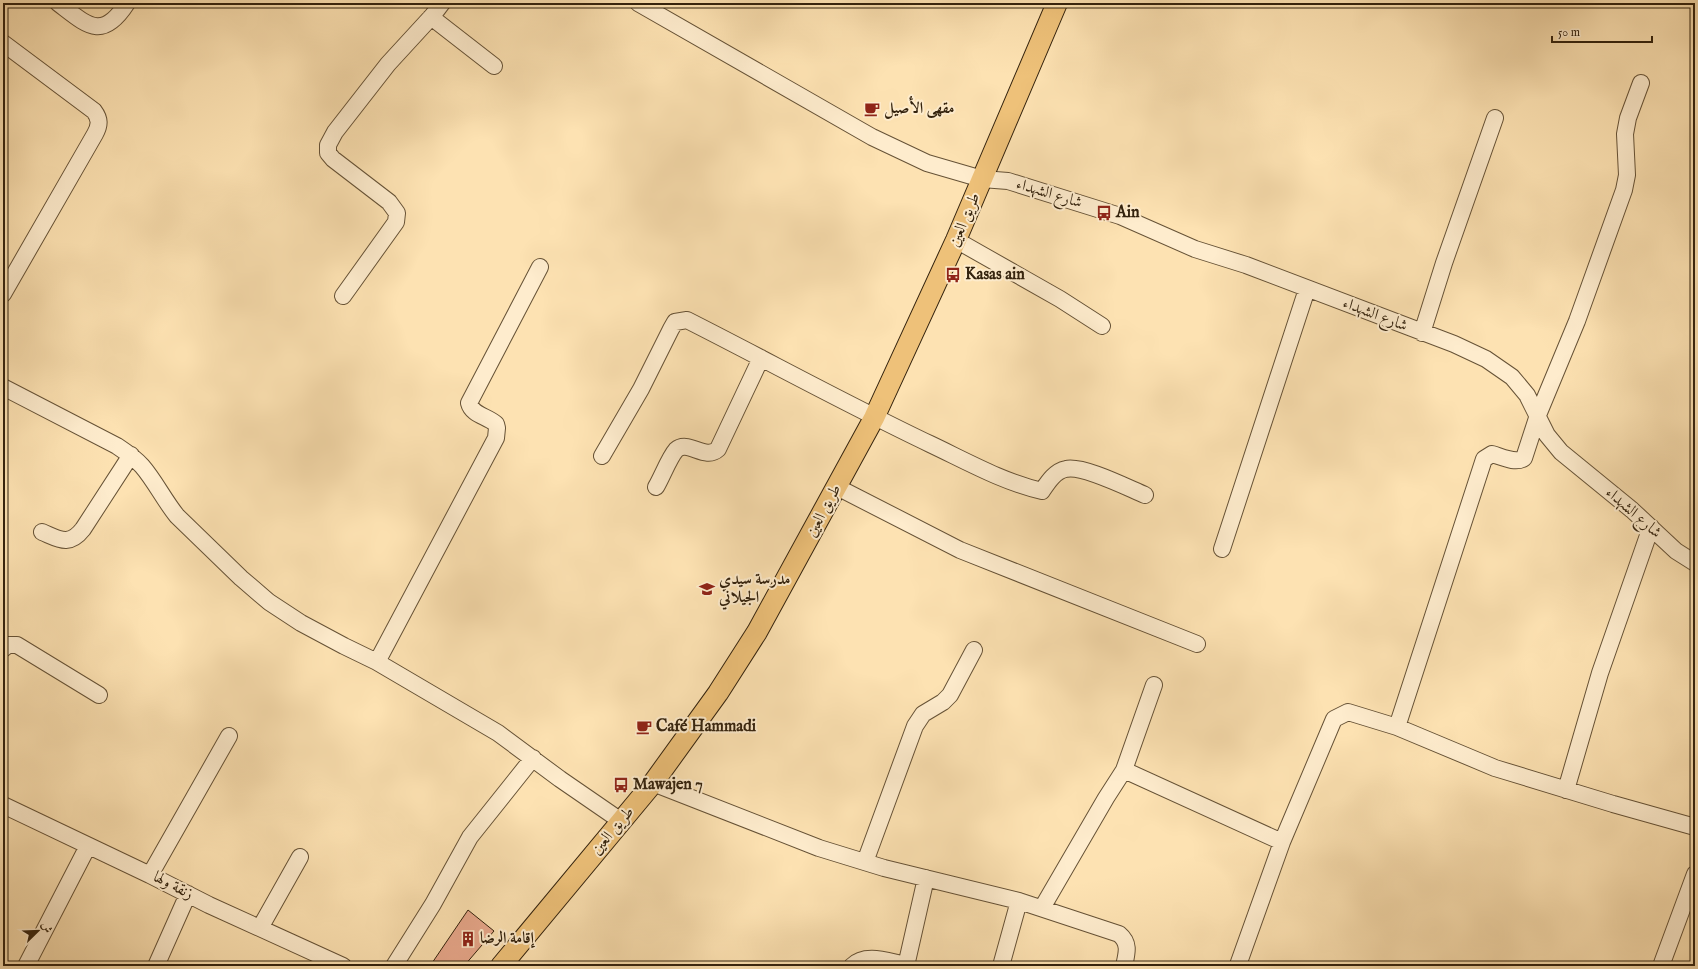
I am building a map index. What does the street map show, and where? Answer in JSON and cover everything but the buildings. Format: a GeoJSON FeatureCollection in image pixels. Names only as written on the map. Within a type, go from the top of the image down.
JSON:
{"type":"FeatureCollection","features":[{"type":"Feature","properties":{"kind":"main road","name":"طريق العين"},"geometry":{"type":"LineString","coordinates":[[501,966],[653,783],[718,693],[757,632],[874,418],[956,240],[1057,3]]}},
{"type":"Feature","properties":{"kind":"street"},"geometry":{"type":"LineString","coordinates":[[58,3],[84,22],[93,26],[101,27],[110,23],[118,16],[128,3]]}},
{"type":"Feature","properties":{"kind":"street"},"geometry":{"type":"LineString","coordinates":[[343,296],[396,222],[397,213],[390,202],[333,159],[328,153],[328,145],[335,132],[388,64],[442,3]]}},
{"type":"Feature","properties":{"kind":"street","name":"شارع الشهداء"},"geometry":{"type":"LineString","coordinates":[[638,3],[896,149],[927,163],[982,179],[1008,181],[1120,216],[1195,249],[1246,265],[1454,344],[1486,359],[1512,377],[1527,395],[1547,435],[1561,452],[1632,510],[1676,551],[1695,563]]}},
{"type":"Feature","properties":{"kind":"street"},"geometry":{"type":"LineString","coordinates":[[431,17],[494,66]]}},
{"type":"Feature","properties":{"kind":"street"},"geometry":{"type":"LineString","coordinates":[[3,43],[94,110],[99,124],[95,134],[3,294]]}},
{"type":"Feature","properties":{"kind":"street"},"geometry":{"type":"LineString","coordinates":[[1396,727],[1484,459],[1492,454],[1512,460],[1520,460],[1524,458],[1538,415],[1577,320],[1624,190],[1627,175],[1625,134],[1628,118],[1641,83]]}},
{"type":"Feature","properties":{"kind":"street"},"geometry":{"type":"LineString","coordinates":[[1422,333],[1444,263],[1495,118]]}},
{"type":"Feature","properties":{"kind":"street"},"geometry":{"type":"LineString","coordinates":[[956,240],[1060,299],[1102,326]]}},
{"type":"Feature","properties":{"kind":"street"},"geometry":{"type":"LineString","coordinates":[[377,662],[496,438],[496,424],[474,412],[470,408],[469,403],[540,266]]}},
{"type":"Feature","properties":{"kind":"street"},"geometry":{"type":"LineString","coordinates":[[1222,549],[1307,289]]}},
{"type":"Feature","properties":{"kind":"street"},"geometry":{"type":"LineString","coordinates":[[602,456],[641,390],[675,322],[687,320],[874,418],[1026,487],[1042,491],[1050,479],[1058,473],[1065,469],[1073,468],[1092,473],[1145,495]]}},
{"type":"Feature","properties":{"kind":"street"},"geometry":{"type":"LineString","coordinates":[[656,487],[674,453],[679,448],[685,447],[708,453],[715,451],[718,448],[761,358]]}},
{"type":"Feature","properties":{"kind":"street"},"geometry":{"type":"LineString","coordinates":[[3,387],[117,446],[131,456],[147,472],[168,506],[177,516],[255,590],[301,623],[377,662],[498,733],[560,779],[621,821]]}},
{"type":"Feature","properties":{"kind":"street"},"geometry":{"type":"LineString","coordinates":[[42,532],[66,541],[75,538],[83,529],[131,456]]}},
{"type":"Feature","properties":{"kind":"street"},"geometry":{"type":"LineString","coordinates":[[837,486],[960,550],[1197,644]]}},
{"type":"Feature","properties":{"kind":"street"},"geometry":{"type":"LineString","coordinates":[[1566,790],[1600,673],[1651,527]]}},
{"type":"Feature","properties":{"kind":"street"},"geometry":{"type":"LineString","coordinates":[[3,650],[8,645],[17,645],[99,695]]}},
{"type":"Feature","properties":{"kind":"street"},"geometry":{"type":"LineString","coordinates":[[865,862],[915,726],[923,714],[944,702],[950,695],[974,650]]}},
{"type":"Feature","properties":{"kind":"street"},"geometry":{"type":"LineString","coordinates":[[1042,908],[1124,770],[1154,685]]}},
{"type":"Feature","properties":{"kind":"street"},"geometry":{"type":"LineString","coordinates":[[1238,965],[1282,842],[1334,719],[1340,714],[1348,712],[1396,727],[1495,768],[1695,827]]}},
{"type":"Feature","properties":{"kind":"street"},"geometry":{"type":"LineString","coordinates":[[150,875],[230,736]]}},
{"type":"Feature","properties":{"kind":"street"},"geometry":{"type":"LineString","coordinates":[[394,966],[437,897],[470,837],[533,758]]}},
{"type":"Feature","properties":{"kind":"street"},"geometry":{"type":"LineString","coordinates":[[1124,770],[1282,842]]}},
{"type":"Feature","properties":{"kind":"street"},"geometry":{"type":"LineString","coordinates":[[653,783],[807,844],[865,862],[1019,901],[1119,934],[1125,939],[1128,952],[1124,966]]}},
{"type":"Feature","properties":{"kind":"street","name":"زنقة ولها"},"geometry":{"type":"LineString","coordinates":[[3,805],[188,894],[343,966]]}},
{"type":"Feature","properties":{"kind":"street"},"geometry":{"type":"LineString","coordinates":[[26,966],[88,846]]}},
{"type":"Feature","properties":{"kind":"street"},"geometry":{"type":"LineString","coordinates":[[260,928],[300,857]]}},
{"type":"Feature","properties":{"kind":"street"},"geometry":{"type":"LineString","coordinates":[[1661,966],[1695,874]]}},
{"type":"Feature","properties":{"kind":"street"},"geometry":{"type":"LineString","coordinates":[[852,966],[860,960],[869,958],[906,966],[926,878]]}},
{"type":"Feature","properties":{"kind":"street"},"geometry":{"type":"LineString","coordinates":[[156,966],[188,894]]}},
{"type":"Feature","properties":{"kind":"street"},"geometry":{"type":"LineString","coordinates":[[1001,966],[1019,901]]}},
{"type":"Feature","properties":{"kind":"place","name":"مقهى الأصيل"},"geometry":{"type":"Point","coordinates":[872,109]}},
{"type":"Feature","properties":{"kind":"place","name":"Ain"},"geometry":{"type":"Point","coordinates":[1104,213]}},
{"type":"Feature","properties":{"kind":"place","name":"Kasas ain"},"geometry":{"type":"Point","coordinates":[953,275]}},
{"type":"Feature","properties":{"kind":"place","name":"مدرسة سيدي الجيلاني"},"geometry":{"type":"Point","coordinates":[707,589]}},
{"type":"Feature","properties":{"kind":"place","name":"Café Hammadi"},"geometry":{"type":"Point","coordinates":[644,727]}},
{"type":"Feature","properties":{"kind":"place","name":"Mawajen 7"},"geometry":{"type":"Point","coordinates":[621,785]}},
{"type":"Feature","properties":{"kind":"place","name":"إقامة الرضا"},"geometry":{"type":"Point","coordinates":[468,939]}}]}
